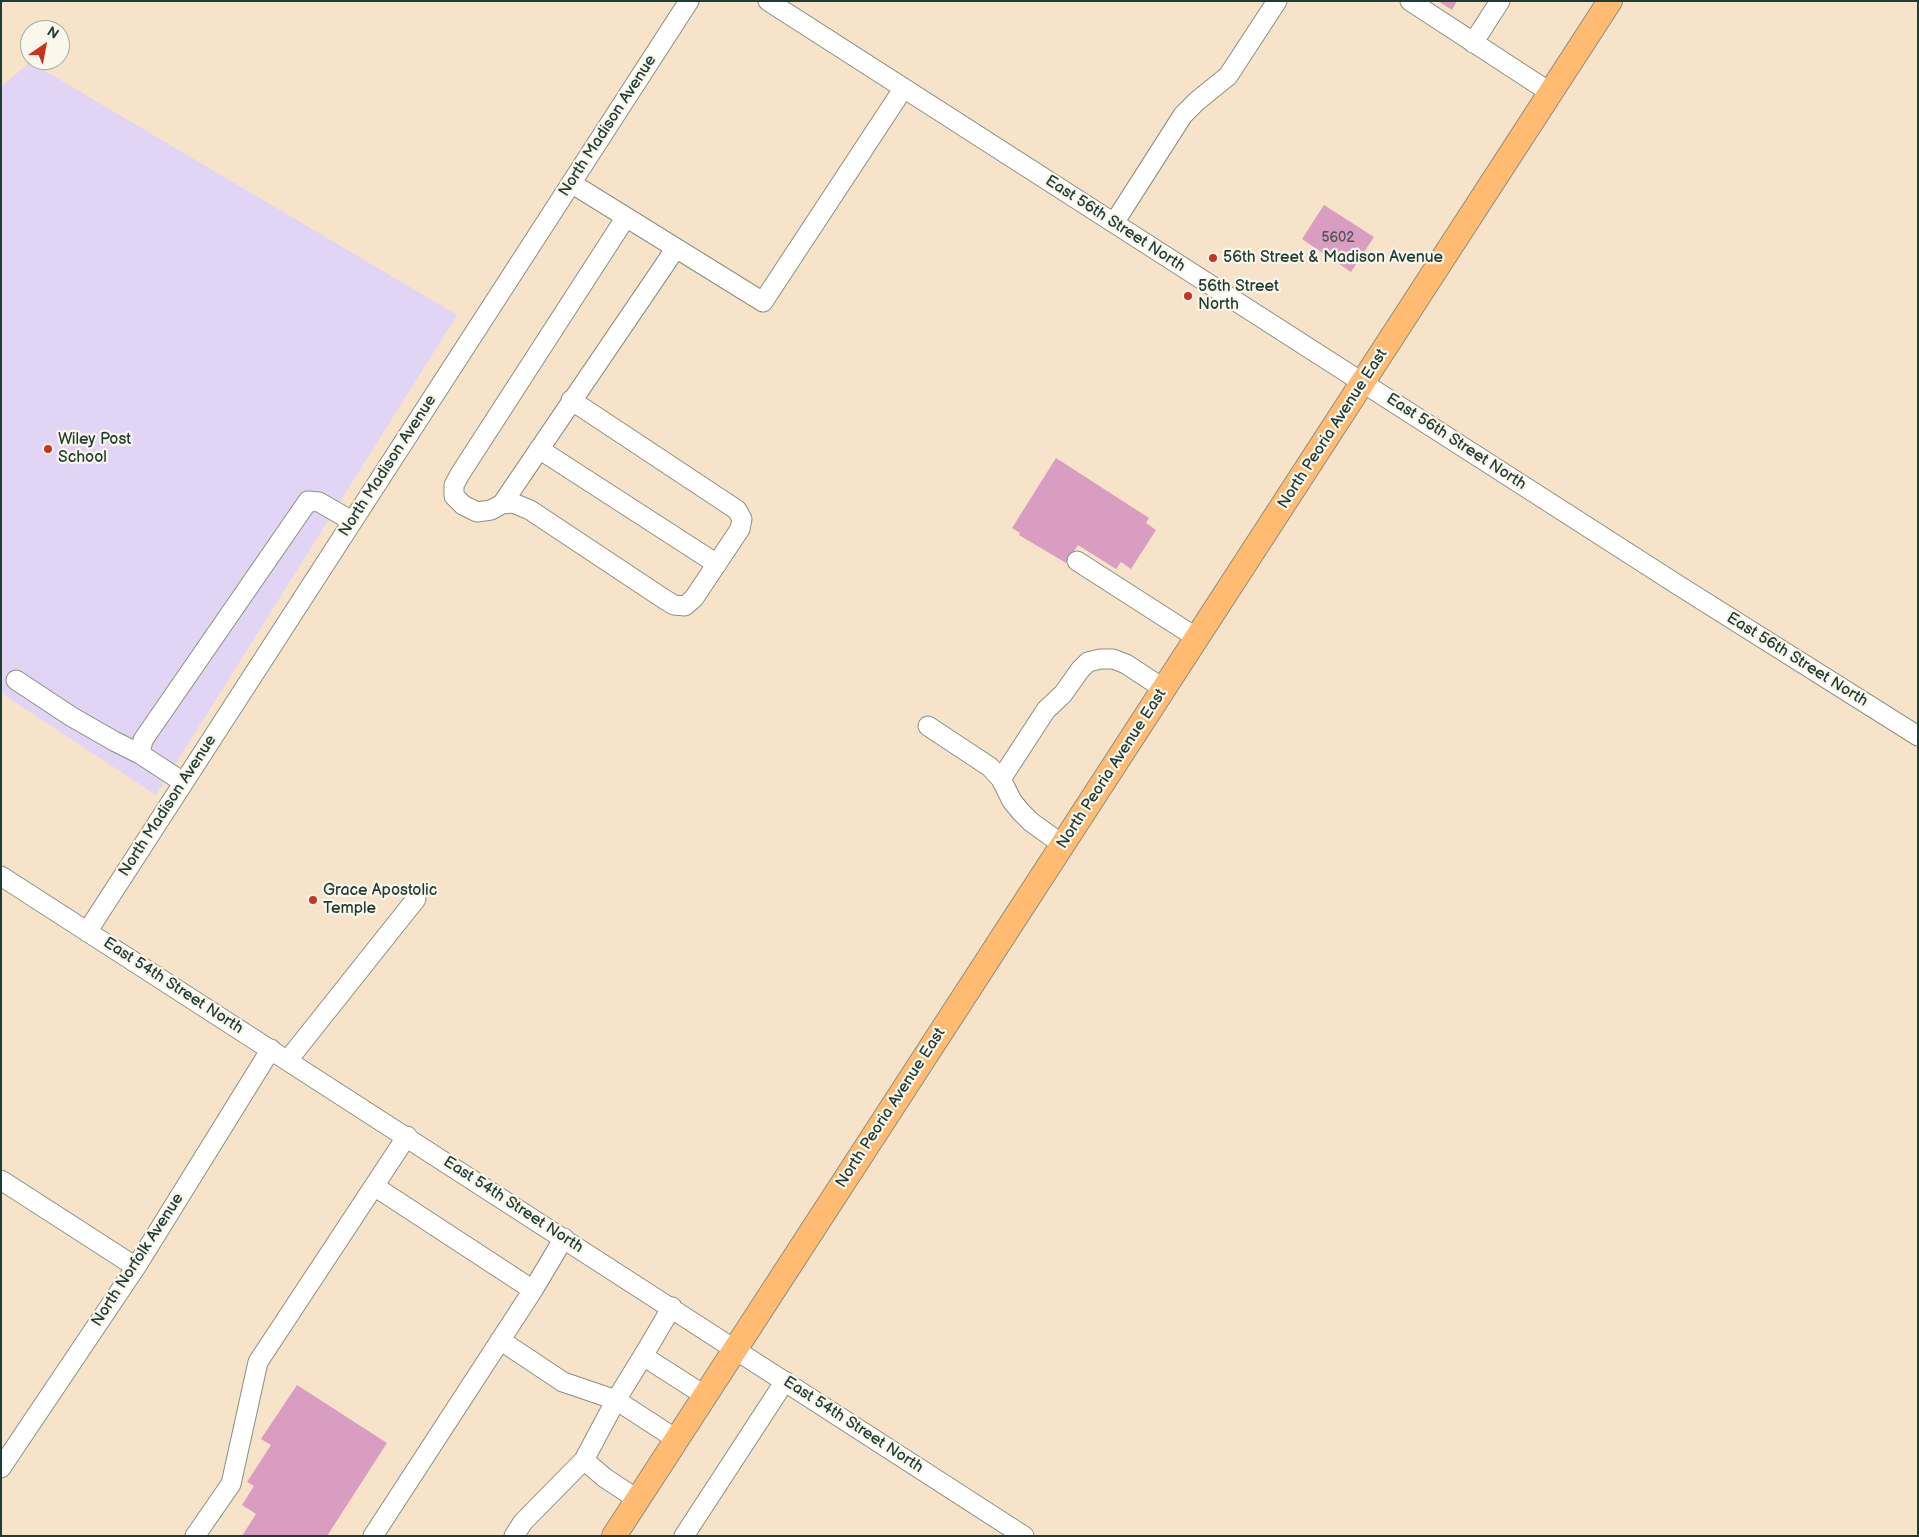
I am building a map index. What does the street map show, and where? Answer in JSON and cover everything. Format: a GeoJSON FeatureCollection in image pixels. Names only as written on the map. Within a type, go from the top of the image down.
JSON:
{"type":"FeatureCollection","features":[{"type":"Feature","properties":{"kind":"main road","name":"North Peoria Avenue East"},"geometry":{"type":"LineString","coordinates":[[614,1536],[1610,1]]}},
{"type":"Feature","properties":{"kind":"street","name":"North Madison Avenue"},"geometry":{"type":"LineString","coordinates":[[87,932],[689,1]]}},
{"type":"Feature","properties":{"kind":"street","name":"East 56th Street North"},"geometry":{"type":"LineString","coordinates":[[768,1],[1686,590],[1918,736]]}},
{"type":"Feature","properties":{"kind":"street"},"geometry":{"type":"LineString","coordinates":[[1114,223],[1184,115],[1228,76],[1278,1]]}},
{"type":"Feature","properties":{"kind":"street"},"geometry":{"type":"LineString","coordinates":[[1410,1],[1551,92]]}},
{"type":"Feature","properties":{"kind":"street"},"geometry":{"type":"LineString","coordinates":[[1473,42],[1500,1]]}},
{"type":"Feature","properties":{"kind":"street"},"geometry":{"type":"LineString","coordinates":[[571,183],[763,302],[903,88]]}},
{"type":"Feature","properties":{"kind":"street"},"geometry":{"type":"LineString","coordinates":[[572,400],[737,510],[742,519],[740,529],[694,598],[685,606],[674,605],[530,510],[513,503],[502,504],[491,510],[476,512],[463,506],[454,496],[454,485],[626,217]]}},
{"type":"Feature","properties":{"kind":"street"},"geometry":{"type":"LineString","coordinates":[[502,504],[676,248]]}},
{"type":"Feature","properties":{"kind":"street"},"geometry":{"type":"LineString","coordinates":[[539,449],[717,564]]}},
{"type":"Feature","properties":{"kind":"street"},"geometry":{"type":"LineString","coordinates":[[140,754],[144,740],[308,501],[320,502],[352,521]]}},
{"type":"Feature","properties":{"kind":"street"},"geometry":{"type":"LineString","coordinates":[[1078,561],[1198,638]]}},
{"type":"Feature","properties":{"kind":"street"},"geometry":{"type":"LineString","coordinates":[[1001,779],[1046,710],[1063,694],[1088,662],[1100,659],[1113,659],[1126,664],[1164,689]]}},
{"type":"Feature","properties":{"kind":"street"},"geometry":{"type":"LineString","coordinates":[[16,680],[72,717],[140,754],[183,782]]}},
{"type":"Feature","properties":{"kind":"street"},"geometry":{"type":"LineString","coordinates":[[928,726],[990,767],[1001,779],[1012,801],[1021,812],[1063,845]]}},
{"type":"Feature","properties":{"kind":"street","name":"East 54th Street North"},"geometry":{"type":"LineString","coordinates":[[1,876],[407,1136],[1024,1536]]}},
{"type":"Feature","properties":{"kind":"street"},"geometry":{"type":"LineString","coordinates":[[288,1060],[416,899]]}},
{"type":"Feature","properties":{"kind":"street","name":"North Norfolk Avenue"},"geometry":{"type":"LineString","coordinates":[[1,1468],[136,1267],[271,1049]]}},
{"type":"Feature","properties":{"kind":"street"},"geometry":{"type":"LineString","coordinates":[[195,1536],[231,1484],[258,1362],[407,1136]]}},
{"type":"Feature","properties":{"kind":"street"},"geometry":{"type":"LineString","coordinates":[[1,1180],[136,1267]]}},
{"type":"Feature","properties":{"kind":"street"},"geometry":{"type":"LineString","coordinates":[[374,1186],[533,1290]]}},
{"type":"Feature","properties":{"kind":"street"},"geometry":{"type":"LineString","coordinates":[[372,1536],[533,1290],[564,1238]]}},
{"type":"Feature","properties":{"kind":"street"},"geometry":{"type":"LineString","coordinates":[[514,1536],[523,1522],[584,1460],[616,1400],[672,1307]]}},
{"type":"Feature","properties":{"kind":"street"},"geometry":{"type":"LineString","coordinates":[[500,1340],[562,1382],[616,1400],[676,1438]]}},
{"type":"Feature","properties":{"kind":"street"},"geometry":{"type":"LineString","coordinates":[[643,1356],[704,1395]]}},
{"type":"Feature","properties":{"kind":"street"},"geometry":{"type":"LineString","coordinates":[[684,1536],[785,1381]]}},
{"type":"Feature","properties":{"kind":"street"},"geometry":{"type":"LineString","coordinates":[[584,1460],[605,1478],[637,1499]]}},
{"type":"Feature","properties":{"kind":"shaded area"},"geometry":{"type":"Polygon","coordinates":[[[21,70],[44,70],[457,315],[156,795],[1,693],[1,87],[21,70]]]}},
{"type":"Feature","properties":{"kind":"building"},"geometry":{"type":"Polygon","coordinates":[[[1438,1],[1457,1],[1452,10],[1438,1]]]}},
{"type":"Feature","properties":{"kind":"building"},"geometry":{"type":"Polygon","coordinates":[[[1324,205],[1374,237],[1351,272],[1302,239],[1324,205]]]}},
{"type":"Feature","properties":{"kind":"building"},"geometry":{"type":"Polygon","coordinates":[[[1056,458],[1149,518],[1146,523],[1156,530],[1131,569],[1121,562],[1116,569],[1078,545],[1066,563],[1019,535],[1020,533],[1012,528],[1056,458]]]}},
{"type":"Feature","properties":{"kind":"building"},"geometry":{"type":"Polygon","coordinates":[[[297,1385],[387,1443],[327,1536],[242,1536],[256,1514],[242,1505],[254,1486],[247,1482],[271,1445],[261,1439],[297,1385]]]}},
{"type":"Feature","properties":{"kind":"place","name":"56th Street & Madison Avenue"},"geometry":{"type":"Point","coordinates":[1213,258]}},
{"type":"Feature","properties":{"kind":"place","name":"56th Street North"},"geometry":{"type":"Point","coordinates":[1188,296]}},
{"type":"Feature","properties":{"kind":"place","name":"Wiley Post School"},"geometry":{"type":"Point","coordinates":[48,449]}},
{"type":"Feature","properties":{"kind":"place","name":"Grace Apostolic Temple"},"geometry":{"type":"Point","coordinates":[313,900]}}]}
